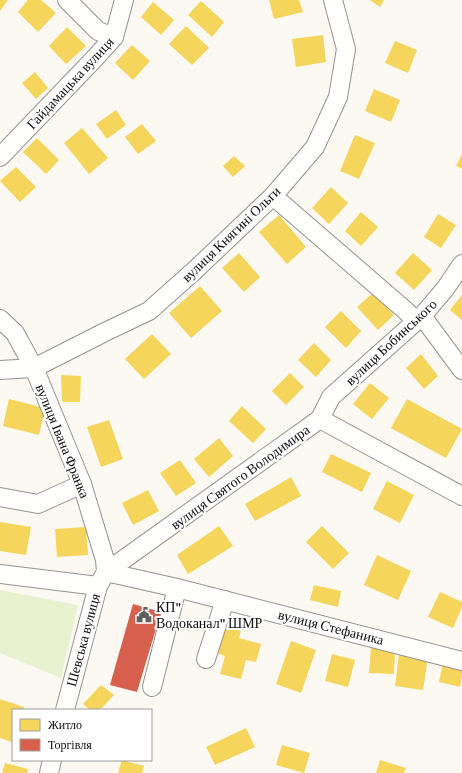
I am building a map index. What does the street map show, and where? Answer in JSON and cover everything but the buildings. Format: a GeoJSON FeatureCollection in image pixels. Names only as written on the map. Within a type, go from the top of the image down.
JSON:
{"type":"FeatureCollection","features":[{"type":"Feature","properties":{"kind":"street"},"geometry":{"type":"LineString","coordinates":[[67,0],[98,31],[114,37]]}},
{"type":"Feature","properties":{"kind":"street","name":"Гайдамацька вулиця"},"geometry":{"type":"LineString","coordinates":[[0,157],[114,37],[124,0]]}},
{"type":"Feature","properties":{"kind":"street","name":"вулиця Княгині Ольги"},"geometry":{"type":"LineString","coordinates":[[0,370],[34,368],[149,311],[194,271],[273,196],[315,147],[338,98],[346,48],[333,0]]}},
{"type":"Feature","properties":{"kind":"street"},"geometry":{"type":"LineString","coordinates":[[273,196],[395,301],[419,318],[462,370]]}},
{"type":"Feature","properties":{"kind":"street","name":"вулиця Бобинського"},"geometry":{"type":"LineString","coordinates":[[320,419],[331,397],[419,318],[445,289],[462,264]]}},
{"type":"Feature","properties":{"kind":"street","name":"вулиця Івана Франка"},"geometry":{"type":"LineString","coordinates":[[0,319],[15,334],[34,368],[82,484],[105,560],[102,579]]}},
{"type":"Feature","properties":{"kind":"street","name":"вулиця Святого Володимира"},"geometry":{"type":"LineString","coordinates":[[102,579],[320,419],[462,496]]}},
{"type":"Feature","properties":{"kind":"street"},"geometry":{"type":"LineString","coordinates":[[0,496],[38,504],[82,484]]}},
{"type":"Feature","properties":{"kind":"street"},"geometry":{"type":"LineString","coordinates":[[0,574],[102,579]]}},
{"type":"Feature","properties":{"kind":"street","name":"вулиця Стефаника"},"geometry":{"type":"LineString","coordinates":[[102,579],[177,588],[462,661]]}},
{"type":"Feature","properties":{"kind":"street","name":"Шевська вулиця"},"geometry":{"type":"LineString","coordinates":[[65,709],[102,579]]}},
{"type":"Feature","properties":{"kind":"street"},"geometry":{"type":"LineString","coordinates":[[152,687],[177,588]]}},
{"type":"Feature","properties":{"kind":"street"},"geometry":{"type":"LineString","coordinates":[[206,659],[225,600]]}},
{"type":"Feature","properties":{"kind":"street"},"geometry":{"type":"LineString","coordinates":[[49,773],[52,761]]}},
{"type":"Feature","properties":{"kind":"green space"},"geometry":{"type":"Polygon","coordinates":[[[0,590],[78,605],[61,678],[0,653],[0,590]]]}},
{"type":"Feature","properties":{"kind":"place","name":"КП\" Водоканал\" ШМР"},"geometry":{"type":"Point","coordinates":[144,615]}}]}
